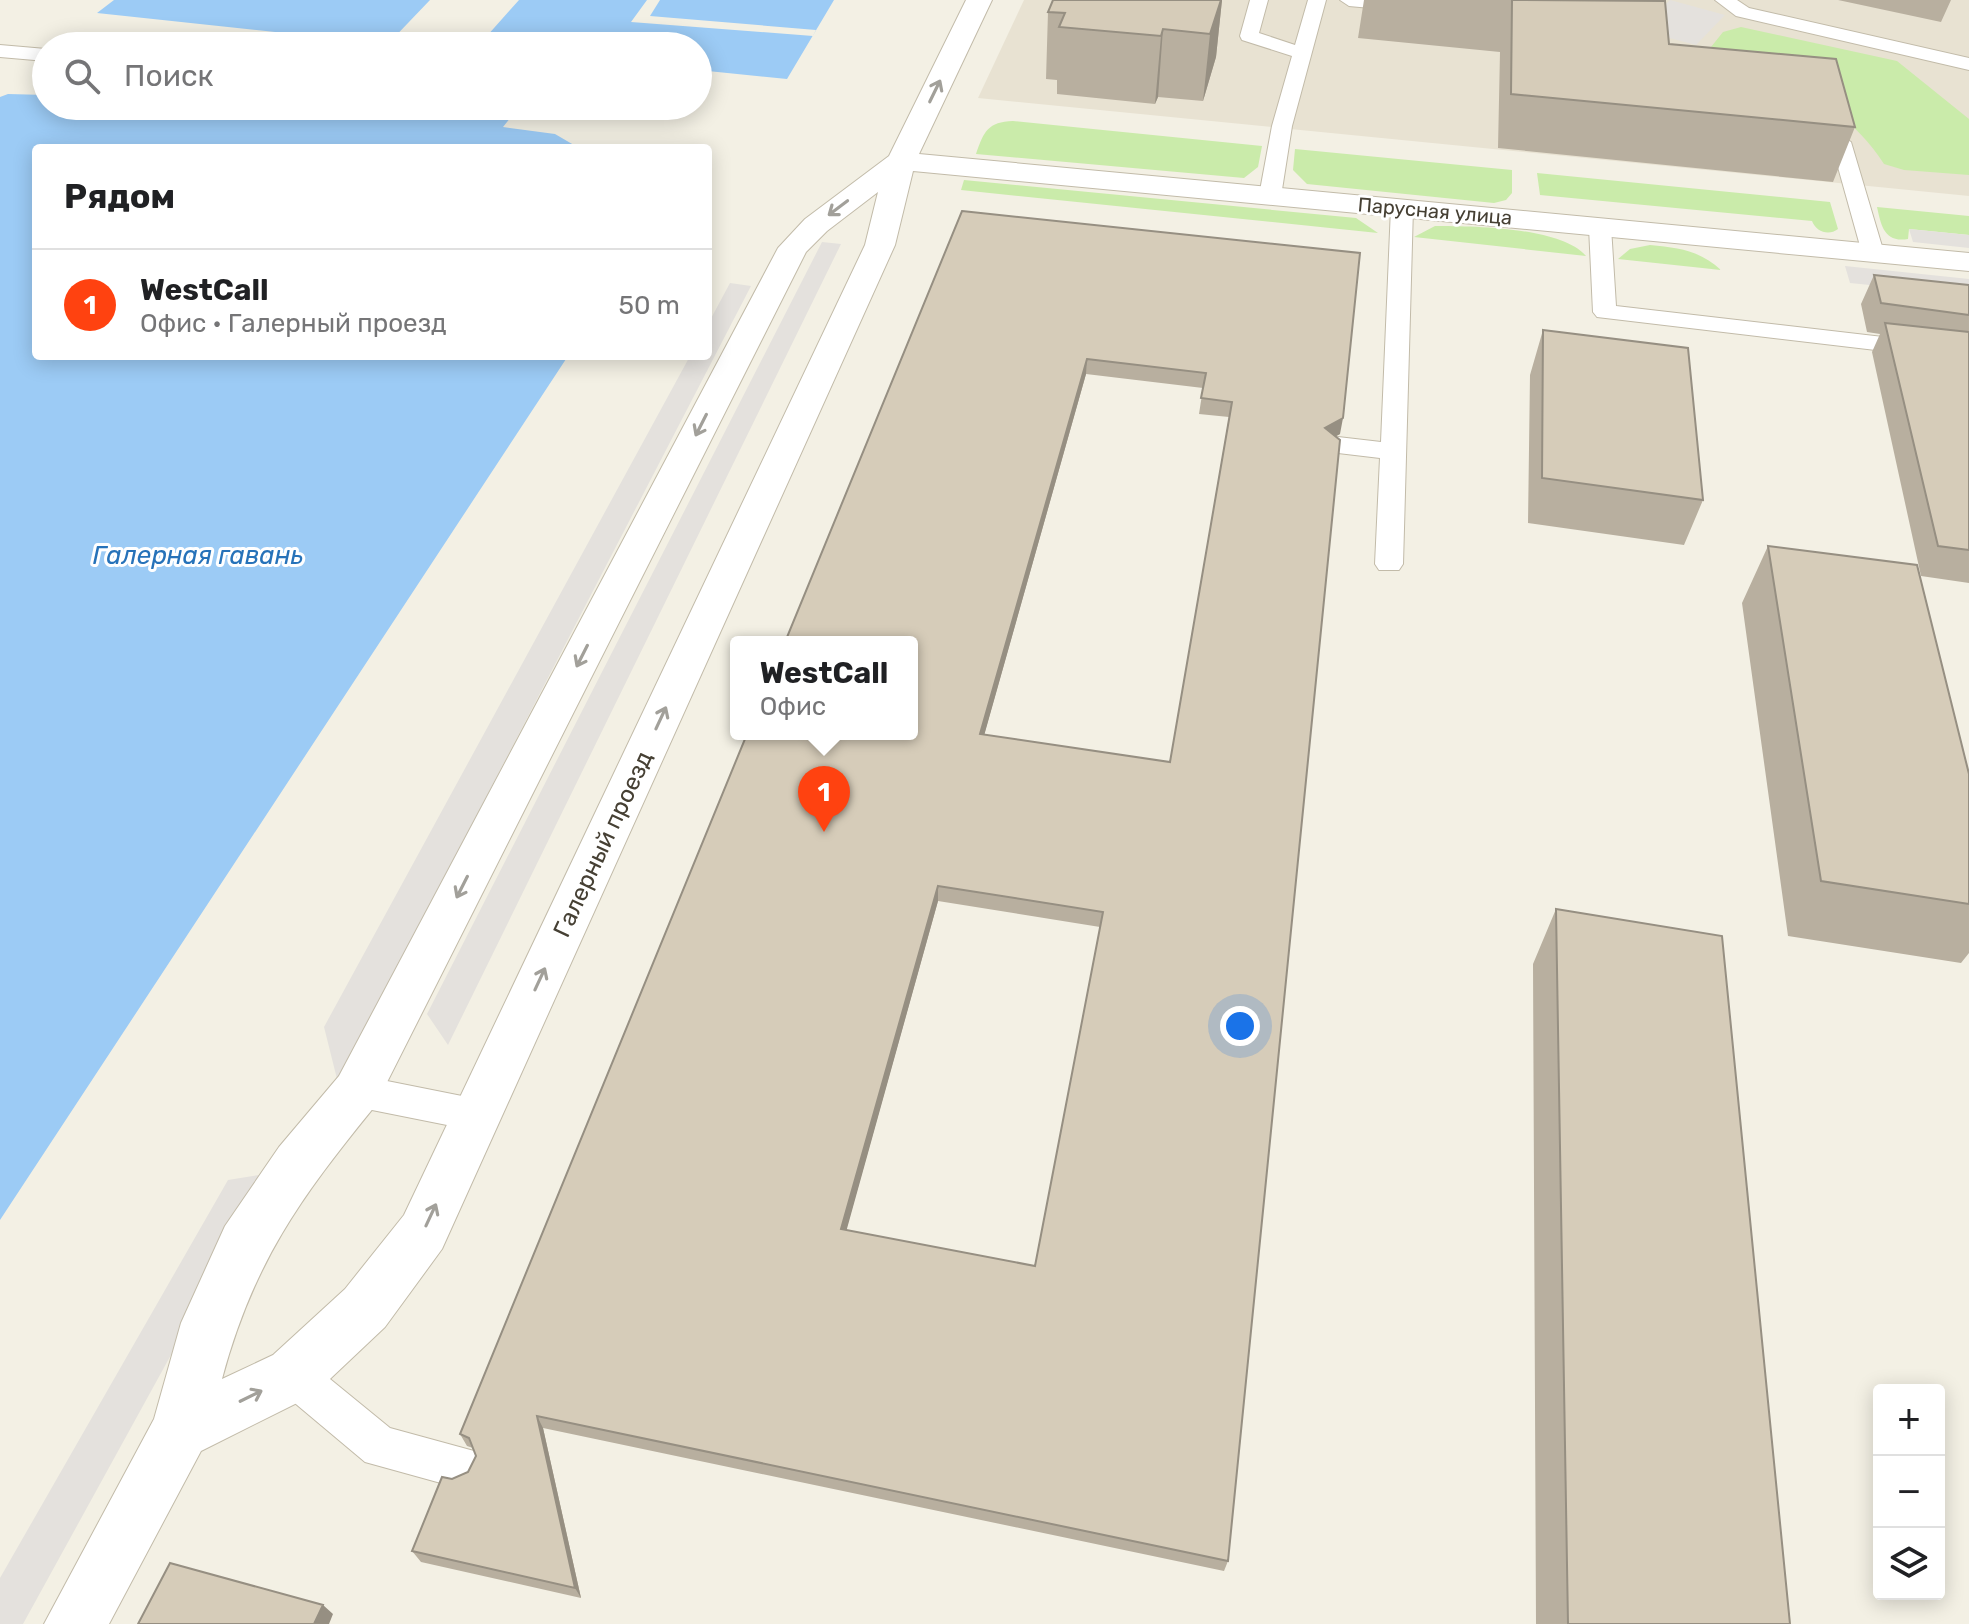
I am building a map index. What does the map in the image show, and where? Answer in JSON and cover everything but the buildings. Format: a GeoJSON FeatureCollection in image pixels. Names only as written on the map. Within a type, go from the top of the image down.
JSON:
{"type":"FeatureCollection","features":[{"type":"Feature","properties":{"kind":"street","name":"Галерный проезд"},"geometry":{"type":"LineString","coordinates":[[180,1430],[293,1375],[365,1308],[423,1232],[880,245],[901,161],[979,0]]}},
{"type":"Feature","properties":{"kind":"street","name":"Галерный проезд"},"geometry":{"type":"LineString","coordinates":[[75,1624],[180,1430],[209,1323],[244,1244],[297,1163],[357,1091],[793,248],[816,225],[901,161]]}},
{"type":"Feature","properties":{"kind":"street","name":"Парусная улица"},"geometry":{"type":"LineString","coordinates":[[901,161],[1969,262]]}},
{"type":"Feature","properties":{"kind":"lane"},"geometry":{"type":"LineString","coordinates":[[1259,0],[1249,36],[1304,54]]}},
{"type":"Feature","properties":{"kind":"lane"},"geometry":{"type":"LineString","coordinates":[[1270,196],[1282,126],[1317,0]]}},
{"type":"Feature","properties":{"kind":"lane"},"geometry":{"type":"LineString","coordinates":[[1349,0],[1435,8],[1436,0]]}},
{"type":"Feature","properties":{"kind":"lane"},"geometry":{"type":"LineString","coordinates":[[1724,0],[1743,12],[1924,54],[1963,72]]}},
{"type":"Feature","properties":{"kind":"lane"},"geometry":{"type":"LineString","coordinates":[[0,51],[32,54]]}},
{"type":"Feature","properties":{"kind":"lane"},"geometry":{"type":"LineString","coordinates":[[1841,142],[1873,253]]}},
{"type":"Feature","properties":{"kind":"lane"},"geometry":{"type":"LineString","coordinates":[[1389,564],[1402,208]]}},
{"type":"Feature","properties":{"kind":"lane"},"geometry":{"type":"LineString","coordinates":[[1600,227],[1605,312],[1969,354]]}},
{"type":"Feature","properties":{"kind":"lane"},"geometry":{"type":"LineString","coordinates":[[1338,445],[1393,452]]}},
{"type":"Feature","properties":{"kind":"lane"},"geometry":{"type":"LineString","coordinates":[[357,1091],[477,1115]]}},
{"type":"Feature","properties":{"kind":"lane"},"geometry":{"type":"LineString","coordinates":[[293,1375],[380,1447],[459,1466]]}},
{"type":"Feature","properties":{"kind":"shaded area"},"geometry":{"type":"Polygon","coordinates":[[[1024,0],[1969,0],[1969,196],[978,98],[1024,0]]]}},
{"type":"Feature","properties":{"kind":"shaded area"},"geometry":{"type":"Polygon","coordinates":[[[1670,0],[1725,15],[1696,45],[1639,30],[1670,0]]]}},
{"type":"Feature","properties":{"kind":"shaded area"},"geometry":{"type":"Polygon","coordinates":[[[1909,229],[1969,235],[1969,248],[1913,242],[1909,229]]]}},
{"type":"Feature","properties":{"kind":"shaded area"},"geometry":{"type":"Polygon","coordinates":[[[822,242],[841,244],[448,1045],[427,1014],[822,242]]]}},
{"type":"Feature","properties":{"kind":"shaded area"},"geometry":{"type":"Polygon","coordinates":[[[1845,266],[1969,279],[1969,295],[1850,283],[1845,266]]]}},
{"type":"Feature","properties":{"kind":"shaded area"},"geometry":{"type":"Polygon","coordinates":[[[730,283],[751,286],[338,1083],[324,1027],[688,360],[712,360],[712,317],[730,283]]]}},
{"type":"Feature","properties":{"kind":"shaded area"},"geometry":{"type":"Polygon","coordinates":[[[271,1173],[23,1624],[0,1624],[0,1578],[228,1180],[271,1173]]]}},
{"type":"Feature","properties":{"kind":"green space"},"geometry":{"type":"Polygon","coordinates":[[[1741,27],[1897,61],[1969,119],[1969,175],[1904,170],[1884,164],[1866,140],[1826,107],[1781,85],[1703,57],[1723,32],[1741,27]]]}},
{"type":"Feature","properties":{"kind":"green space"},"geometry":{"type":"Polygon","coordinates":[[[1013,121],[1262,146],[1258,167],[1244,178],[976,154],[988,129],[998,123],[1013,121]]]}},
{"type":"Feature","properties":{"kind":"green space"},"geometry":{"type":"Polygon","coordinates":[[[1295,149],[1512,170],[1512,193],[1506,200],[1494,203],[1307,184],[1293,170],[1295,149]]]}},
{"type":"Feature","properties":{"kind":"green space"},"geometry":{"type":"Polygon","coordinates":[[[1537,173],[1830,202],[1838,229],[1823,232],[1812,221],[1540,195],[1537,173]]]}},
{"type":"Feature","properties":{"kind":"green space"},"geometry":{"type":"Polygon","coordinates":[[[964,180],[1356,218],[1378,233],[961,190],[964,180]]]}},
{"type":"Feature","properties":{"kind":"green space"},"geometry":{"type":"Polygon","coordinates":[[[1877,207],[1969,216],[1969,235],[1909,229],[1908,239],[1900,240],[1885,231],[1877,207]]]}},
{"type":"Feature","properties":{"kind":"green space"},"geometry":{"type":"Polygon","coordinates":[[[1435,226],[1493,228],[1537,234],[1574,246],[1586,256],[1414,237],[1435,226]]]}},
{"type":"Feature","properties":{"kind":"green space"},"geometry":{"type":"Polygon","coordinates":[[[1650,245],[1688,251],[1705,258],[1721,270],[1618,259],[1630,249],[1650,245]]]}},
{"type":"Feature","properties":{"kind":"water"},"geometry":{"type":"Polygon","coordinates":[[[114,0],[430,0],[399,32],[275,32],[97,13],[114,0]]]}},
{"type":"Feature","properties":{"kind":"water"},"geometry":{"type":"Polygon","coordinates":[[[519,0],[834,0],[787,79],[712,71],[712,32],[490,32],[519,0]]]}},
{"type":"Feature","properties":{"kind":"water","name":"Галерная гавань"},"geometry":{"type":"Polygon","coordinates":[[[8,94],[32,95],[32,120],[509,120],[503,127],[555,134],[572,144],[32,144],[32,360],[565,360],[0,1220],[0,97],[8,94]]]}},
{"type":"Feature","properties":{"kind":"pier"},"geometry":{"type":"Polygon","coordinates":[[[647,0],[660,0],[650,16],[816,30],[813,36],[631,22],[647,0]]]}},
{"type":"Feature","properties":{"kind":"place","name":"WestCall"},"geometry":{"type":"Point","coordinates":[824,832]}}]}
